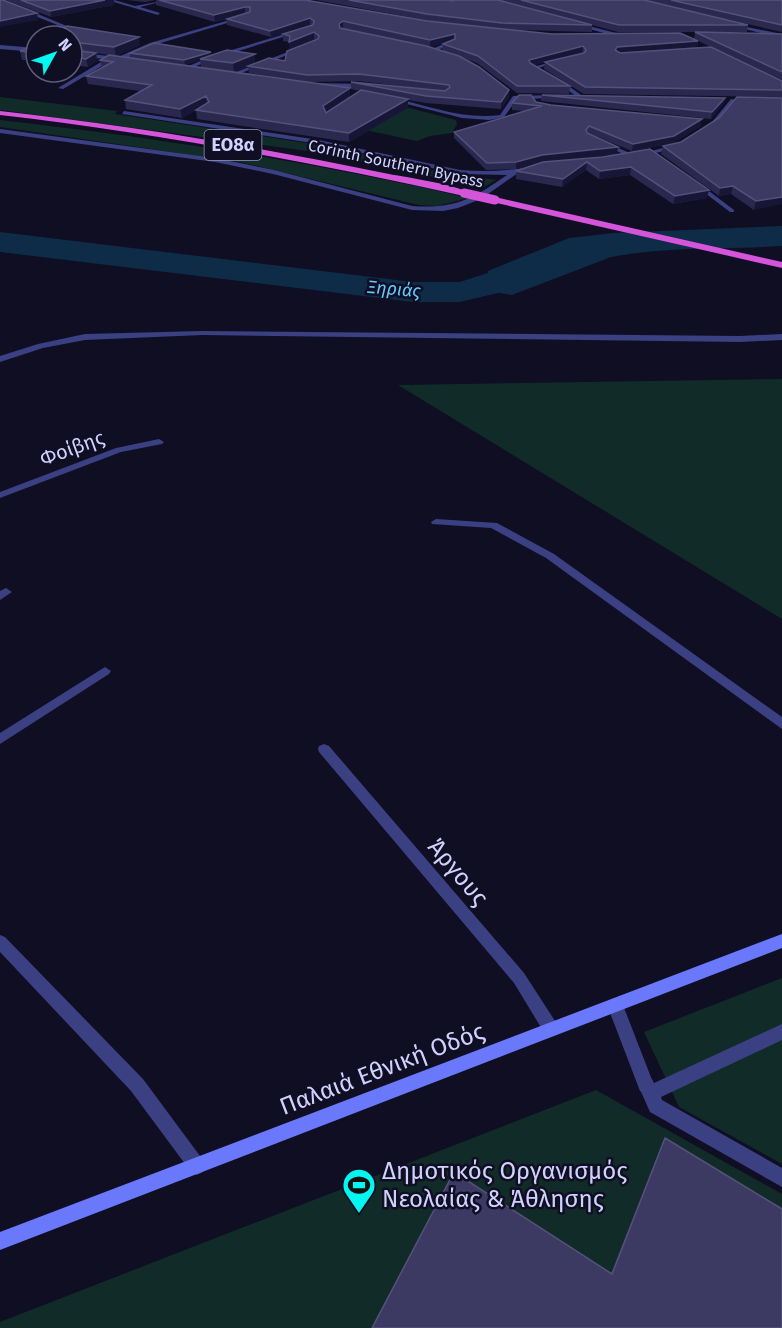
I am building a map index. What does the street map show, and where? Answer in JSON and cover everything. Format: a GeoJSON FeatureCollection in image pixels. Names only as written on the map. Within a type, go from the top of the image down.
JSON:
{"type":"FeatureCollection","features":[{"type":"Feature","properties":{"kind":"highway","name":"Corinth Southern Bypass"},"geometry":{"type":"LineString","coordinates":[[0,113],[102,125],[228,144],[464,193],[782,265]]}},
{"type":"Feature","properties":{"kind":"main road","name":"Παλαιά Εθνική Οδός"},"geometry":{"type":"LineString","coordinates":[[0,1241],[782,940]]}},
{"type":"Feature","properties":{"kind":"street"},"geometry":{"type":"LineString","coordinates":[[0,0],[60,24]]}},
{"type":"Feature","properties":{"kind":"street"},"geometry":{"type":"LineString","coordinates":[[109,0],[158,14]]}},
{"type":"Feature","properties":{"kind":"street"},"geometry":{"type":"LineString","coordinates":[[134,8],[166,0]]}},
{"type":"Feature","properties":{"kind":"street"},"geometry":{"type":"LineString","coordinates":[[0,8],[10,4]]}},
{"type":"Feature","properties":{"kind":"street"},"geometry":{"type":"LineString","coordinates":[[61,88],[114,58],[152,44],[248,16]]}},
{"type":"Feature","properties":{"kind":"street"},"geometry":{"type":"LineString","coordinates":[[737,19],[782,29]]}},
{"type":"Feature","properties":{"kind":"street"},"geometry":{"type":"LineString","coordinates":[[569,22],[622,36]]}},
{"type":"Feature","properties":{"kind":"street"},"geometry":{"type":"LineString","coordinates":[[730,24],[779,36]]}},
{"type":"Feature","properties":{"kind":"street"},"geometry":{"type":"LineString","coordinates":[[187,68],[214,57],[300,31]]}},
{"type":"Feature","properties":{"kind":"street"},"geometry":{"type":"LineString","coordinates":[[430,51],[451,43]]}},
{"type":"Feature","properties":{"kind":"street"},"geometry":{"type":"LineString","coordinates":[[234,74],[306,46]]}},
{"type":"Feature","properties":{"kind":"street"},"geometry":{"type":"LineString","coordinates":[[0,47],[24,49]]}},
{"type":"Feature","properties":{"kind":"street"},"geometry":{"type":"LineString","coordinates":[[419,48],[444,55]]}},
{"type":"Feature","properties":{"kind":"street"},"geometry":{"type":"LineString","coordinates":[[84,55],[133,60]]}},
{"type":"Feature","properties":{"kind":"street"},"geometry":{"type":"LineString","coordinates":[[548,75],[532,68],[571,58]]}},
{"type":"Feature","properties":{"kind":"street"},"geometry":{"type":"LineString","coordinates":[[175,66],[199,69]]}},
{"type":"Feature","properties":{"kind":"street"},"geometry":{"type":"LineString","coordinates":[[223,73],[245,76]]}},
{"type":"Feature","properties":{"kind":"street"},"geometry":{"type":"LineString","coordinates":[[555,79],[582,97]]}},
{"type":"Feature","properties":{"kind":"street"},"geometry":{"type":"LineString","coordinates":[[361,94],[309,85],[380,87]]}},
{"type":"Feature","properties":{"kind":"street"},"geometry":{"type":"LineString","coordinates":[[508,91],[515,97],[592,97]]}},
{"type":"Feature","properties":{"kind":"street"},"geometry":{"type":"LineString","coordinates":[[382,98],[465,116],[487,118],[502,116],[515,97]]}},
{"type":"Feature","properties":{"kind":"street"},"geometry":{"type":"LineString","coordinates":[[534,97],[538,105]]}},
{"type":"Feature","properties":{"kind":"street"},"geometry":{"type":"LineString","coordinates":[[721,99],[742,100]]}},
{"type":"Feature","properties":{"kind":"street"},"geometry":{"type":"LineString","coordinates":[[696,137],[714,123],[733,100]]}},
{"type":"Feature","properties":{"kind":"street"},"geometry":{"type":"LineString","coordinates":[[124,113],[347,147],[419,166],[457,172],[516,173],[542,166]]}},
{"type":"Feature","properties":{"kind":"street"},"geometry":{"type":"LineString","coordinates":[[183,122],[199,114]]}},
{"type":"Feature","properties":{"kind":"street"},"geometry":{"type":"LineString","coordinates":[[703,122],[714,123]]}},
{"type":"Feature","properties":{"kind":"street"},"geometry":{"type":"LineString","coordinates":[[0,131],[215,160],[274,172],[402,206],[431,210],[454,209],[471,203],[516,173]]}},
{"type":"Feature","properties":{"kind":"street"},"geometry":{"type":"LineString","coordinates":[[595,139],[632,156]]}},
{"type":"Feature","properties":{"kind":"street"},"geometry":{"type":"LineString","coordinates":[[612,159],[652,153],[686,142]]}},
{"type":"Feature","properties":{"kind":"street"},"geometry":{"type":"LineString","coordinates":[[652,153],[661,159]]}},
{"type":"Feature","properties":{"kind":"street"},"geometry":{"type":"LineString","coordinates":[[688,179],[732,210]]}},
{"type":"Feature","properties":{"kind":"street"},"geometry":{"type":"LineString","coordinates":[[0,359],[41,346],[85,337],[178,334],[740,339],[782,336]]}},
{"type":"Feature","properties":{"kind":"street","name":"Φοίβης"},"geometry":{"type":"LineString","coordinates":[[0,495],[119,450],[159,442]]}},
{"type":"Feature","properties":{"kind":"street"},"geometry":{"type":"LineString","coordinates":[[436,522],[493,525],[550,556],[782,724]]}},
{"type":"Feature","properties":{"kind":"street"},"geometry":{"type":"LineString","coordinates":[[0,739],[105,671]]}},
{"type":"Feature","properties":{"kind":"street","name":"Άργους"},"geometry":{"type":"LineString","coordinates":[[324,749],[519,978],[551,1029]]}},
{"type":"Feature","properties":{"kind":"street"},"geometry":{"type":"LineString","coordinates":[[0,942],[136,1085],[197,1166]]}},
{"type":"Feature","properties":{"kind":"street"},"geometry":{"type":"LineString","coordinates":[[615,1005],[656,1106],[782,1178]]}},
{"type":"Feature","properties":{"kind":"street"},"geometry":{"type":"LineString","coordinates":[[648,1089],[782,1032]]}},
{"type":"Feature","properties":{"kind":"green space"},"geometry":{"type":"Polygon","coordinates":[[[0,97],[117,111],[115,114],[333,147],[432,170],[496,180],[484,187],[315,152],[0,110],[0,97]]]}},
{"type":"Feature","properties":{"kind":"green space"},"geometry":{"type":"Polygon","coordinates":[[[402,106],[456,120],[457,124],[452,133],[430,136],[417,141],[360,129],[402,106]]]}},
{"type":"Feature","properties":{"kind":"green space"},"geometry":{"type":"Polygon","coordinates":[[[0,120],[236,152],[353,173],[469,198],[437,206],[419,205],[240,162],[0,127],[0,120]]]}},
{"type":"Feature","properties":{"kind":"green space"},"geometry":{"type":"Polygon","coordinates":[[[782,379],[782,619],[398,385],[782,379]]]}},
{"type":"Feature","properties":{"kind":"green space"},"geometry":{"type":"Polygon","coordinates":[[[782,978],[782,1164],[679,1107],[644,1032],[782,978]]]}},
{"type":"Feature","properties":{"kind":"green space","name":"Δημοτικός Οργανισμός Νεολαίας & Άθλησης"},"geometry":{"type":"Polygon","coordinates":[[[596,1090],[782,1194],[782,1233],[590,1328],[0,1328],[0,1322],[596,1090]]]}},
{"type":"Feature","properties":{"kind":"water"},"geometry":{"type":"Polygon","coordinates":[[[782,226],[782,246],[675,250],[611,257],[512,295],[500,293],[490,285],[488,271],[569,238],[613,233],[782,226]]]}},
{"type":"Feature","properties":{"kind":"building"},"geometry":{"type":"Polygon","coordinates":[[[0,0],[3,0],[37,13],[0,21],[0,0]]]}},
{"type":"Feature","properties":{"kind":"building"},"geometry":{"type":"Polygon","coordinates":[[[21,0],[105,0],[50,11],[21,0]]]}},
{"type":"Feature","properties":{"kind":"building"},"geometry":{"type":"Polygon","coordinates":[[[159,0],[305,0],[427,21],[552,34],[680,33],[698,41],[617,47],[615,50],[620,53],[711,47],[782,81],[782,90],[585,87],[545,62],[584,53],[586,50],[583,46],[529,60],[530,63],[570,86],[517,86],[478,56],[443,44],[455,39],[455,34],[430,40],[343,21],[339,24],[340,28],[426,46],[459,56],[479,67],[509,90],[501,102],[426,96],[351,82],[445,91],[450,87],[449,85],[359,74],[307,75],[248,66],[269,58],[285,61],[287,51],[318,39],[319,36],[314,32],[289,42],[290,36],[283,34],[313,25],[314,21],[310,18],[270,31],[227,19],[250,12],[250,7],[214,15],[159,0]]]}},
{"type":"Feature","properties":{"kind":"building"},"geometry":{"type":"Polygon","coordinates":[[[349,0],[498,0],[592,25],[502,23],[427,14],[349,0]]]}},
{"type":"Feature","properties":{"kind":"building"},"geometry":{"type":"Polygon","coordinates":[[[521,0],[644,0],[748,25],[619,25],[521,0]]]}},
{"type":"Feature","properties":{"kind":"building"},"geometry":{"type":"Polygon","coordinates":[[[671,0],[782,0],[782,25],[671,0]]]}},
{"type":"Feature","properties":{"kind":"building"},"geometry":{"type":"Polygon","coordinates":[[[84,29],[139,37],[114,47],[84,43],[84,29]]]}},
{"type":"Feature","properties":{"kind":"building"},"geometry":{"type":"Polygon","coordinates":[[[695,32],[782,34],[782,72],[695,32]]]}},
{"type":"Feature","properties":{"kind":"building"},"geometry":{"type":"Polygon","coordinates":[[[154,43],[211,52],[184,60],[130,53],[154,43]]]}},
{"type":"Feature","properties":{"kind":"building"},"geometry":{"type":"Polygon","coordinates":[[[227,50],[255,54],[233,63],[200,59],[227,50]]]}},
{"type":"Feature","properties":{"kind":"building"},"geometry":{"type":"Polygon","coordinates":[[[84,52],[96,53],[84,59],[84,52]]]}},
{"type":"Feature","properties":{"kind":"building"},"geometry":{"type":"Polygon","coordinates":[[[109,55],[350,88],[323,106],[326,113],[361,90],[408,99],[349,133],[196,110],[209,102],[206,96],[180,109],[125,100],[152,85],[86,76],[113,62],[100,60],[109,55]]]}},
{"type":"Feature","properties":{"kind":"building"},"geometry":{"type":"Polygon","coordinates":[[[519,95],[531,95],[536,102],[551,105],[702,119],[674,136],[633,144],[589,126],[587,133],[618,147],[542,155],[516,162],[487,163],[454,132],[542,106],[512,103],[519,95]]]}},
{"type":"Feature","properties":{"kind":"building"},"geometry":{"type":"Polygon","coordinates":[[[542,95],[725,98],[712,112],[542,95]]]}},
{"type":"Feature","properties":{"kind":"building"},"geometry":{"type":"Polygon","coordinates":[[[737,97],[782,98],[782,197],[756,201],[733,186],[720,188],[663,146],[681,142],[719,118],[737,97]]]}},
{"type":"Feature","properties":{"kind":"building"},"geometry":{"type":"Polygon","coordinates":[[[650,149],[709,190],[675,196],[631,167],[600,171],[587,162],[563,179],[516,171],[543,162],[603,157],[650,149]]]}},
{"type":"Feature","properties":{"kind":"building"},"geometry":{"type":"Polygon","coordinates":[[[665,1138],[782,1209],[782,1328],[372,1328],[454,1172],[612,1274],[665,1138]]]}},
{"type":"Feature","properties":{"kind":"waterway","name":"Ξηριάς"},"geometry":{"type":"LineString","coordinates":[[0,242],[413,292],[460,292],[490,285],[557,260]]}},
{"type":"Feature","properties":{"kind":"place","name":"Δημοτικός Οργανισμός Νεολαίας & Άθλησης"},"geometry":{"type":"Point","coordinates":[359,1214]}}]}
